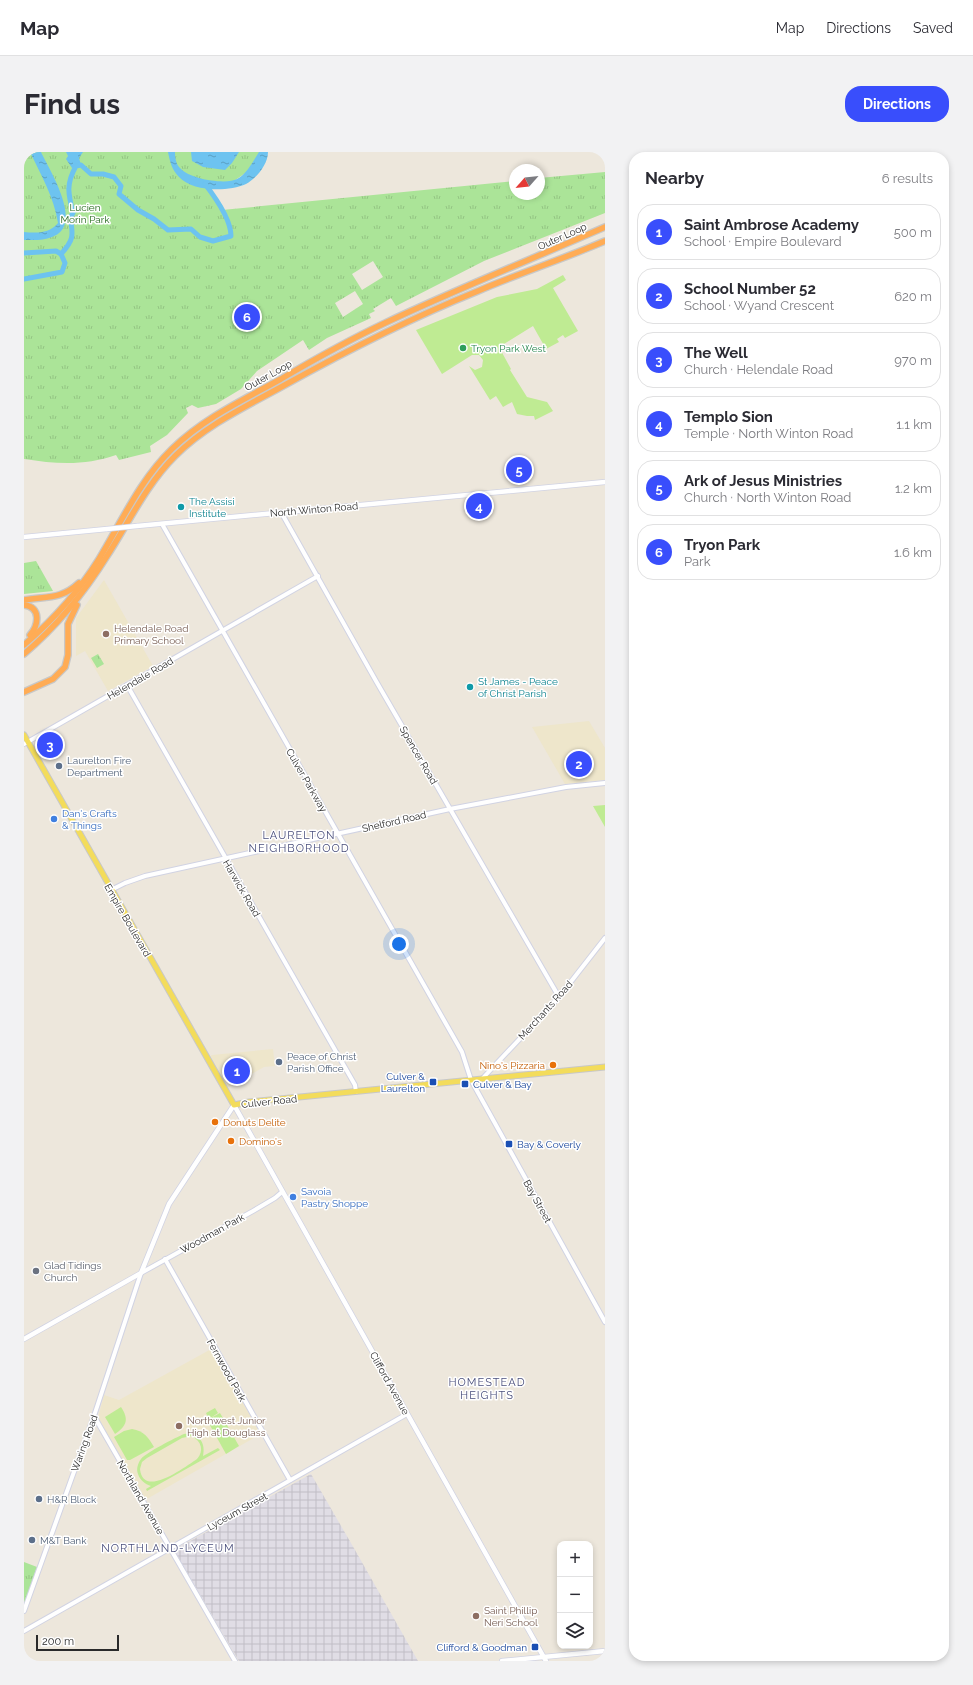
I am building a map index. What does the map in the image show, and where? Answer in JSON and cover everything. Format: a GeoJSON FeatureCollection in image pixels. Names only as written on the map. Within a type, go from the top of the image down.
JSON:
{"type":"FeatureCollection","features":[{"type":"Feature","properties":{"kind":"highway","name":"Outer Loop"},"geometry":{"type":"LineString","coordinates":[[24,644],[64,605],[97,561],[152,471],[176,445],[208,420],[339,346],[384,324],[605,226]]}},
{"type":"Feature","properties":{"kind":"highway","name":"Outer Loop"},"geometry":{"type":"LineString","coordinates":[[24,654],[66,614],[99,569],[140,500],[158,475],[185,447],[213,426],[331,359],[389,330],[481,289],[605,242]]}},
{"type":"Feature","properties":{"kind":"highway"},"geometry":{"type":"LineString","coordinates":[[24,600],[56,596],[66,593],[81,581],[97,561]]}},
{"type":"Feature","properties":{"kind":"highway"},"geometry":{"type":"LineString","coordinates":[[24,692],[55,678],[65,667],[68,652],[68,628],[71,615],[99,569]]}},
{"type":"Feature","properties":{"kind":"highway"},"geometry":{"type":"LineString","coordinates":[[24,605],[34,609],[37,618],[34,630],[24,644]]}},
{"type":"Feature","properties":{"kind":"main road","name":"North Winton Road"},"geometry":{"type":"LineString","coordinates":[[24,537],[605,482]]}},
{"type":"Feature","properties":{"kind":"main road","name":"Empire Boulevard"},"geometry":{"type":"LineString","coordinates":[[24,735],[26,743],[234,1105]]}},
{"type":"Feature","properties":{"kind":"main road","name":"Culver Road"},"geometry":{"type":"LineString","coordinates":[[141,1273],[169,1204],[234,1105],[482,1078],[605,1067]]}},
{"type":"Feature","properties":{"kind":"main road","name":"Clifford Avenue"},"geometry":{"type":"LineString","coordinates":[[234,1105],[545,1659]]}},
{"type":"Feature","properties":{"kind":"main road"},"geometry":{"type":"LineString","coordinates":[[24,1338],[141,1273]]}},
{"type":"Feature","properties":{"kind":"main road"},"geometry":{"type":"LineString","coordinates":[[502,1661],[545,1659],[605,1650]]}},
{"type":"Feature","properties":{"kind":"street","name":"Spencer Road"},"geometry":{"type":"LineString","coordinates":[[281,512],[559,997]]}},
{"type":"Feature","properties":{"kind":"street","name":"Culver Parkway"},"geometry":{"type":"LineString","coordinates":[[162,524],[462,1052],[471,1080]]}},
{"type":"Feature","properties":{"kind":"street","name":"Helendale Road"},"geometry":{"type":"LineString","coordinates":[[26,743],[318,576]]}},
{"type":"Feature","properties":{"kind":"street","name":"Harwick Road"},"geometry":{"type":"LineString","coordinates":[[126,685],[355,1086],[356,1092]]}},
{"type":"Feature","properties":{"kind":"street","name":"Shelford Road"},"geometry":{"type":"LineString","coordinates":[[111,890],[138,878],[225,858],[450,809],[562,788],[605,782]]}},
{"type":"Feature","properties":{"kind":"street","name":"Merchants Road"},"geometry":{"type":"LineString","coordinates":[[482,1078],[559,997],[605,938]]}},
{"type":"Feature","properties":{"kind":"street","name":"Bay Street"},"geometry":{"type":"LineString","coordinates":[[471,1080],[605,1322]]}},
{"type":"Feature","properties":{"kind":"street","name":"Woodman Park"},"geometry":{"type":"LineString","coordinates":[[141,1273],[270,1201],[282,1192]]}},
{"type":"Feature","properties":{"kind":"street","name":"Fernwood Park"},"geometry":{"type":"LineString","coordinates":[[165,1259],[290,1480]]}},
{"type":"Feature","properties":{"kind":"street","name":"Waring Road"},"geometry":{"type":"LineString","coordinates":[[24,1611],[94,1416],[141,1273]]}},
{"type":"Feature","properties":{"kind":"street","name":"Lyceum Street"},"geometry":{"type":"LineString","coordinates":[[24,1631],[407,1414]]}},
{"type":"Feature","properties":{"kind":"street","name":"Northland Avenue"},"geometry":{"type":"LineString","coordinates":[[94,1416],[235,1661]]}},
{"type":"Feature","properties":{"kind":"shaded area","name":"Helendale Road Primary School"},"geometry":{"type":"Polygon","coordinates":[[[104,580],[153,666],[108,691],[85,651],[76,656],[76,618],[104,580]]]}},
{"type":"Feature","properties":{"kind":"shaded area"},"geometry":{"type":"Polygon","coordinates":[[[589,721],[605,748],[605,780],[565,784],[532,727],[589,721]]]}},
{"type":"Feature","properties":{"kind":"shaded area"},"geometry":{"type":"Polygon","coordinates":[[[273,1049],[275,1066],[264,1067],[227,1088],[210,1059],[210,1056],[212,1055],[273,1049]]]}},
{"type":"Feature","properties":{"kind":"shaded area","name":"Northwest Junior High at Douglass"},"geometry":{"type":"Polygon","coordinates":[[[213,1348],[261,1434],[145,1500],[98,1418],[104,1395],[119,1400],[213,1348]]]}},
{"type":"Feature","properties":{"kind":"shaded area"},"geometry":{"type":"Polygon","coordinates":[[[311,1474],[418,1661],[239,1661],[174,1550],[311,1474]]]}},
{"type":"Feature","properties":{"kind":"green space","name":"Lucien Morin Park"},"geometry":{"type":"Polygon","coordinates":[[[24,152],[262,152],[257,165],[231,183],[205,185],[222,210],[509,182],[509,200],[545,200],[545,177],[605,172],[605,213],[484,261],[396,306],[391,298],[373,309],[375,311],[369,314],[371,318],[327,338],[309,350],[303,340],[257,371],[241,389],[216,404],[198,408],[192,405],[186,408],[188,413],[167,435],[150,446],[151,452],[119,460],[116,455],[93,461],[70,463],[24,459],[24,152]],[[373,261],[352,274],[362,290],[383,277],[373,261]],[[355,291],[335,303],[343,317],[363,304],[355,291]]]}},
{"type":"Feature","properties":{"kind":"green space","name":"Tryon Park West"},"geometry":{"type":"Polygon","coordinates":[[[563,275],[566,280],[553,288],[578,331],[565,338],[563,335],[557,339],[559,342],[546,349],[533,326],[499,347],[511,369],[510,370],[527,397],[547,402],[553,411],[535,420],[534,416],[517,414],[512,402],[503,407],[496,396],[490,400],[469,366],[475,370],[482,367],[483,360],[479,355],[472,355],[442,374],[416,330],[497,297],[537,289],[563,275]]]}},
{"type":"Feature","properties":{"kind":"green space"},"geometry":{"type":"Polygon","coordinates":[[[36,561],[53,591],[24,594],[24,563],[36,561]]]}},
{"type":"Feature","properties":{"kind":"green space"},"geometry":{"type":"Polygon","coordinates":[[[98,654],[104,664],[97,668],[91,658],[98,654]]]}},
{"type":"Feature","properties":{"kind":"green space"},"geometry":{"type":"Polygon","coordinates":[[[605,805],[605,827],[593,806],[605,805]]]}},
{"type":"Feature","properties":{"kind":"green space"},"geometry":{"type":"Polygon","coordinates":[[[121,1407],[124,1411],[126,1422],[115,1434],[105,1417],[121,1407]]]}},
{"type":"Feature","properties":{"kind":"green space"},"geometry":{"type":"Polygon","coordinates":[[[215,1408],[218,1413],[209,1419],[206,1413],[215,1408]]]}},
{"type":"Feature","properties":{"kind":"green space"},"geometry":{"type":"Polygon","coordinates":[[[220,1413],[239,1446],[226,1454],[207,1420],[220,1413]]]}},
{"type":"Feature","properties":{"kind":"green space"},"geometry":{"type":"Polygon","coordinates":[[[132,1429],[140,1431],[145,1435],[154,1447],[130,1460],[127,1460],[114,1437],[124,1431],[132,1429]]]}},
{"type":"Feature","properties":{"kind":"green space"},"geometry":{"type":"Polygon","coordinates":[[[184,1434],[194,1435],[200,1439],[204,1451],[203,1456],[218,1448],[220,1450],[147,1491],[146,1489],[151,1486],[141,1480],[137,1472],[141,1459],[161,1445],[184,1434]],[[191,1436],[182,1438],[147,1458],[142,1462],[140,1469],[143,1478],[148,1481],[156,1481],[165,1478],[197,1459],[201,1453],[201,1446],[195,1438],[191,1436]]]}},
{"type":"Feature","properties":{"kind":"green space"},"geometry":{"type":"Polygon","coordinates":[[[24,1562],[37,1567],[24,1605],[24,1562]]]}},
{"type":"Feature","properties":{"kind":"water"},"geometry":{"type":"Polygon","coordinates":[[[30,152],[41,152],[57,184],[65,210],[65,222],[61,231],[52,237],[42,240],[24,240],[24,232],[46,231],[58,223],[50,195],[30,152]]]}},
{"type":"Feature","properties":{"kind":"water"},"geometry":{"type":"Polygon","coordinates":[[[66,152],[83,152],[79,158],[81,165],[72,168],[66,159],[68,156],[66,152]]]}},
{"type":"Feature","properties":{"kind":"water"},"geometry":{"type":"Polygon","coordinates":[[[168,152],[175,152],[178,166],[186,173],[192,176],[217,181],[232,181],[241,177],[250,167],[259,152],[268,152],[268,157],[258,174],[246,184],[239,187],[211,189],[193,186],[179,177],[173,169],[168,152]]]}},
{"type":"Feature","properties":{"kind":"water"},"geometry":{"type":"Polygon","coordinates":[[[191,152],[239,152],[232,163],[225,170],[203,167],[192,161],[191,152]]]}},
{"type":"Feature","properties":{"kind":"waterway"},"geometry":{"type":"LineString","coordinates":[[24,279],[62,272],[65,263],[61,254],[72,238],[70,218],[73,213],[69,184],[76,166],[81,165],[91,174],[103,174],[114,177],[121,186],[119,194],[138,210],[154,219],[168,230],[191,229],[200,237],[213,241],[231,236],[225,216],[218,202],[205,184]]}},
{"type":"Feature","properties":{"kind":"waterway"},"geometry":{"type":"LineString","coordinates":[[24,253],[56,251],[61,254]]}},
{"type":"Feature","properties":{"kind":"place","name":"Tryon Park"},"geometry":{"type":"Point","coordinates":[247,317]}},
{"type":"Feature","properties":{"kind":"place","name":"Tryon Park West"},"geometry":{"type":"Point","coordinates":[463,348]}},
{"type":"Feature","properties":{"kind":"place","name":"Ark of Jesus Ministries"},"geometry":{"type":"Point","coordinates":[519,470]}},
{"type":"Feature","properties":{"kind":"place","name":"Templo Sion"},"geometry":{"type":"Point","coordinates":[479,506]}},
{"type":"Feature","properties":{"kind":"place","name":"The Assisi Institute"},"geometry":{"type":"Point","coordinates":[181,507]}},
{"type":"Feature","properties":{"kind":"place","name":"Helendale Road Primary School"},"geometry":{"type":"Point","coordinates":[106,634]}},
{"type":"Feature","properties":{"kind":"place","name":"St James - Peace of Christ Parish"},"geometry":{"type":"Point","coordinates":[470,687]}},
{"type":"Feature","properties":{"kind":"place","name":"The Well"},"geometry":{"type":"Point","coordinates":[50,745]}},
{"type":"Feature","properties":{"kind":"place","name":"School Number 52"},"geometry":{"type":"Point","coordinates":[579,764]}},
{"type":"Feature","properties":{"kind":"place","name":"Laurelton Fire Department"},"geometry":{"type":"Point","coordinates":[59,766]}},
{"type":"Feature","properties":{"kind":"place","name":"Dan's Crafts & Things"},"geometry":{"type":"Point","coordinates":[54,819]}},
{"type":"Feature","properties":{"kind":"place","name":"Peace of Christ Parish Office"},"geometry":{"type":"Point","coordinates":[279,1062]}},
{"type":"Feature","properties":{"kind":"place","name":"Nino's Pizzaria"},"geometry":{"type":"Point","coordinates":[553,1065]}},
{"type":"Feature","properties":{"kind":"place","name":"Saint Ambrose Academy"},"geometry":{"type":"Point","coordinates":[237,1071]}},
{"type":"Feature","properties":{"kind":"place","name":"Culver & Laurelton"},"geometry":{"type":"Point","coordinates":[433,1082]}},
{"type":"Feature","properties":{"kind":"place","name":"Culver & Bay"},"geometry":{"type":"Point","coordinates":[465,1084]}},
{"type":"Feature","properties":{"kind":"place","name":"Donuts Delite"},"geometry":{"type":"Point","coordinates":[215,1122]}},
{"type":"Feature","properties":{"kind":"place","name":"Domino's"},"geometry":{"type":"Point","coordinates":[231,1141]}},
{"type":"Feature","properties":{"kind":"place","name":"Bay & Coverly"},"geometry":{"type":"Point","coordinates":[509,1144]}},
{"type":"Feature","properties":{"kind":"place","name":"Savoia Pastry Shoppe"},"geometry":{"type":"Point","coordinates":[293,1197]}},
{"type":"Feature","properties":{"kind":"place","name":"Glad Tidings Church"},"geometry":{"type":"Point","coordinates":[36,1271]}},
{"type":"Feature","properties":{"kind":"place","name":"Northwest Junior High at Douglass"},"geometry":{"type":"Point","coordinates":[179,1426]}},
{"type":"Feature","properties":{"kind":"place","name":"H&R Block"},"geometry":{"type":"Point","coordinates":[39,1499]}},
{"type":"Feature","properties":{"kind":"place","name":"M&T Bank"},"geometry":{"type":"Point","coordinates":[32,1540]}},
{"type":"Feature","properties":{"kind":"place","name":"Saint Phillip Neri School"},"geometry":{"type":"Point","coordinates":[476,1616]}},
{"type":"Feature","properties":{"kind":"place","name":"Clifford & Goodman"},"geometry":{"type":"Point","coordinates":[535,1647]}},
{"type":"Feature","properties":{"kind":"district","name":"LAURELTON NEIGHBORHOOD"},"geometry":{"type":"Point","coordinates":[299,841]}},
{"type":"Feature","properties":{"kind":"district","name":"HOMESTEAD HEIGHTS"},"geometry":{"type":"Point","coordinates":[487,1388]}},
{"type":"Feature","properties":{"kind":"district","name":"NORTHLAND-LYCEUM"},"geometry":{"type":"Point","coordinates":[168,1548]}}]}
